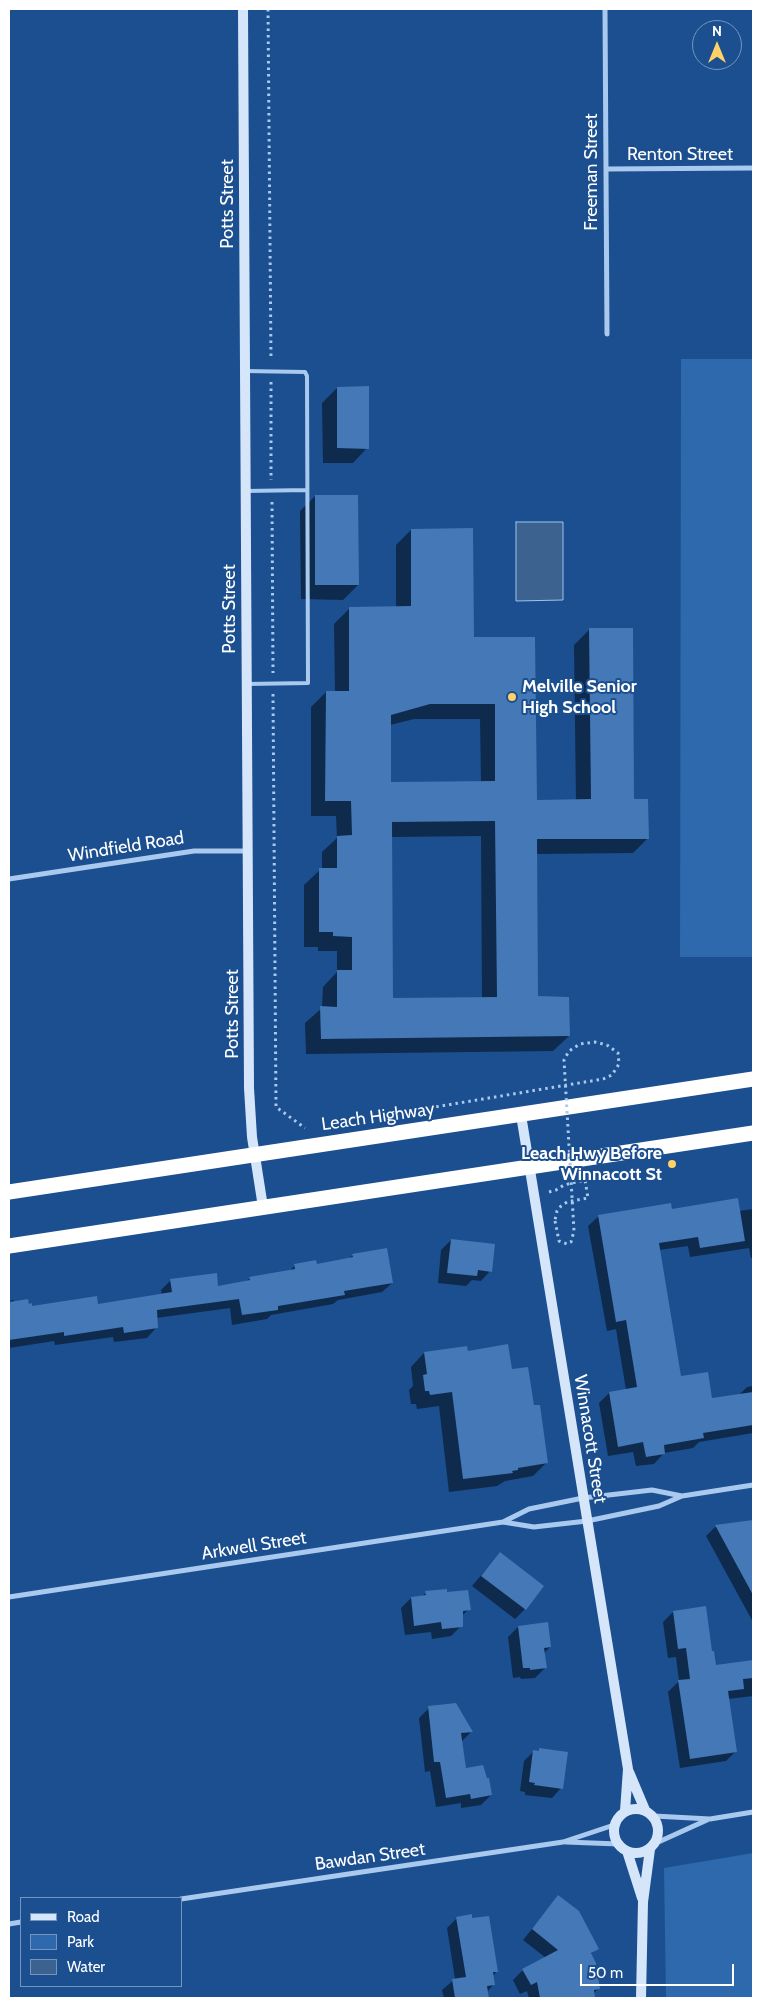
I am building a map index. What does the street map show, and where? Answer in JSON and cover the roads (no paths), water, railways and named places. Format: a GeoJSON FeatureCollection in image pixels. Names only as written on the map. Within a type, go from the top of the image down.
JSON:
{"type":"FeatureCollection","features":[{"type":"Feature","properties":{"kind":"highway","name":"Leach Highway"},"geometry":{"type":"LineString","coordinates":[[9,1192],[753,1079]]}},
{"type":"Feature","properties":{"kind":"highway"},"geometry":{"type":"LineString","coordinates":[[9,1246],[753,1134]]}},
{"type":"Feature","properties":{"kind":"street","name":"Potts Street"},"geometry":{"type":"LineString","coordinates":[[243,9],[249,1088],[255,1154],[263,1208]]}},
{"type":"Feature","properties":{"kind":"street","name":"Freeman Street"},"geometry":{"type":"LineString","coordinates":[[605,9],[607,334]]}},
{"type":"Feature","properties":{"kind":"street","name":"Renton Street"},"geometry":{"type":"LineString","coordinates":[[607,169],[753,168]]}},
{"type":"Feature","properties":{"kind":"street","name":"Windfield Road"},"geometry":{"type":"LineString","coordinates":[[9,879],[194,851],[248,851]]}},
{"type":"Feature","properties":{"kind":"street","name":"Winnacott Street"},"geometry":{"type":"LineString","coordinates":[[521,1115],[628,1769],[645,1810]]}},
{"type":"Feature","properties":{"kind":"street","name":"Arkwell Street"},"geometry":{"type":"LineString","coordinates":[[9,1597],[503,1522],[534,1527],[587,1521],[659,1506],[682,1496],[753,1485]]}},
{"type":"Feature","properties":{"kind":"street","name":"Arkwell Street"},"geometry":{"type":"LineString","coordinates":[[503,1522],[529,1509],[583,1498],[652,1490],[682,1496]]}},
{"type":"Feature","properties":{"kind":"street","name":"Winnacott Street"},"geometry":{"type":"LineString","coordinates":[[625,1811],[628,1769]]}},
{"type":"Feature","properties":{"kind":"street"},"geometry":{"type":"LineString","coordinates":[[641,1998],[643,1902],[652,1847],[659,1833],[659,1826],[654,1816],[645,1810],[634,1808],[625,1811],[618,1817],[614,1825],[614,1834],[618,1844],[627,1851],[638,1853],[652,1847],[710,1819]]}},
{"type":"Feature","properties":{"kind":"street"},"geometry":{"type":"LineString","coordinates":[[654,1816],[710,1819],[753,1812]]}},
{"type":"Feature","properties":{"kind":"street","name":"Bawdan Street"},"geometry":{"type":"LineString","coordinates":[[182,1898],[563,1842],[614,1825]]}},
{"type":"Feature","properties":{"kind":"street","name":"Bawdan Street"},"geometry":{"type":"LineString","coordinates":[[563,1842],[618,1844]]}},
{"type":"Feature","properties":{"kind":"street"},"geometry":{"type":"LineString","coordinates":[[627,1851],[643,1902]]}},
{"type":"Feature","properties":{"kind":"lane"},"geometry":{"type":"LineString","coordinates":[[245,371],[305,372],[307,376],[308,683],[247,684]]}},
{"type":"Feature","properties":{"kind":"lane"},"geometry":{"type":"LineString","coordinates":[[246,491],[307,490]]}},
{"type":"Feature","properties":{"kind":"water"},"geometry":{"type":"Polygon","coordinates":[[[516,522],[563,522],[563,600],[516,601],[516,522]]]}},
{"type":"Feature","properties":{"kind":"place","name":"Melville Senior High School"},"geometry":{"type":"Point","coordinates":[512,697]}},
{"type":"Feature","properties":{"kind":"place","name":"Leach Hwy Before Winnacott St"},"geometry":{"type":"Point","coordinates":[672,1164]}}]}
